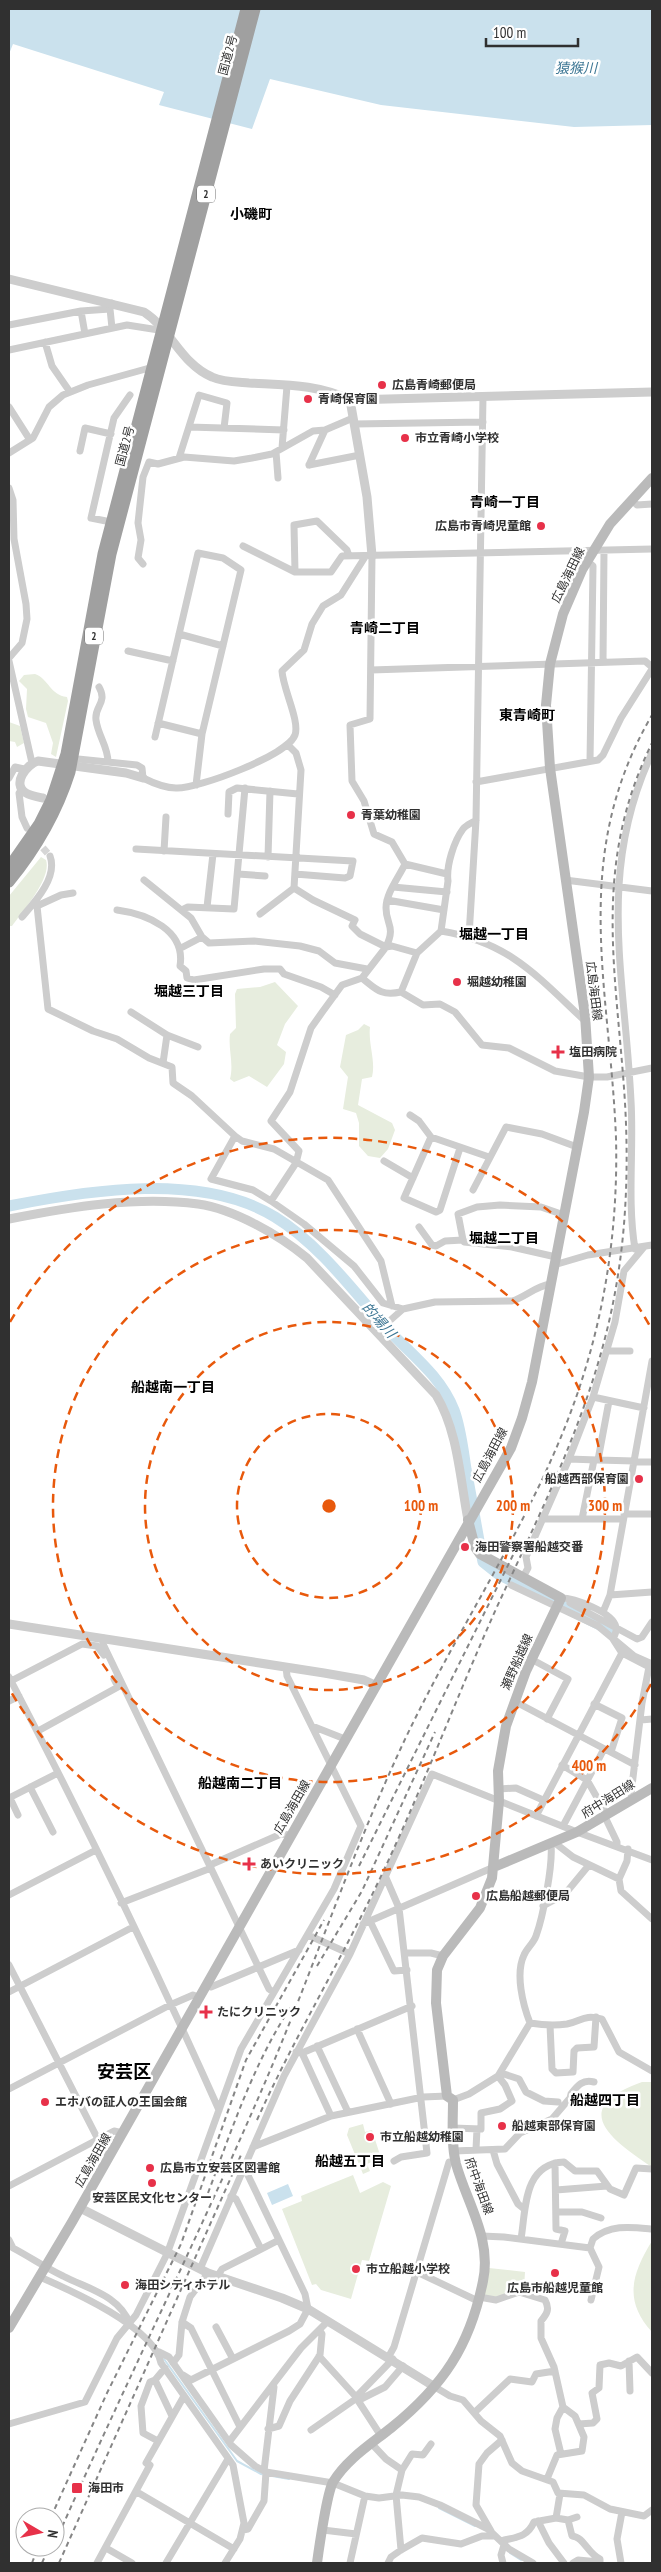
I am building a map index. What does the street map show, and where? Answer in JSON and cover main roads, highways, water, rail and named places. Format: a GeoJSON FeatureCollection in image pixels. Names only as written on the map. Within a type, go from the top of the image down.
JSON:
{"type":"FeatureCollection","features":[{"type":"Feature","properties":{"kind":"highway","name":"国道2号"},"geometry":{"type":"LineString","coordinates":[[9,882],[37,844],[61,797],[73,758],[108,570],[153,377],[246,9]]}},
{"type":"Feature","properties":{"kind":"highway","name":"国道2号"},"geometry":{"type":"LineString","coordinates":[[9,867],[39,824],[59,777],[66,754],[90,614],[111,522],[153,377],[254,9]]}},
{"type":"Feature","properties":{"kind":"highway"},"geometry":{"type":"LineString","coordinates":[[61,797],[69,788],[80,762],[82,708]]}},
{"type":"Feature","properties":{"kind":"highway"},"geometry":{"type":"LineString","coordinates":[[39,824],[44,804],[43,798],[49,793],[59,777]]}},
{"type":"Feature","properties":{"kind":"main road","name":"広島海田線"},"geometry":{"type":"LineString","coordinates":[[9,2328],[123,2133],[470,1517],[511,1448],[522,1418],[551,1284],[589,1076],[585,1020],[550,768],[546,705],[550,664],[563,614],[587,561],[610,524],[652,478]]}},
{"type":"Feature","properties":{"kind":"main road","name":"瀬野船越線"},"geometry":{"type":"LineString","coordinates":[[470,1517],[475,1547],[484,1556],[523,1577],[559,1602],[514,1701],[502,1745],[498,1771],[499,1801],[494,1867]]}},
{"type":"Feature","properties":{"kind":"main road","name":"府中海田線"},"geometry":{"type":"LineString","coordinates":[[317,2563],[323,2530],[337,2485],[349,2462],[414,2409],[435,2387],[462,2348],[484,2279],[482,2236],[456,2165],[454,2151],[450,2098],[436,1988],[437,1970],[443,1956],[480,1908],[494,1867],[553,1844],[577,1832],[652,1788]]}},
{"type":"Feature","properties":{"kind":"water","name":"猿猴川"},"geometry":{"type":"Polygon","coordinates":[[[9,9],[652,9],[652,125],[574,127],[381,105],[270,79],[252,129],[159,105],[164,92],[13,44],[9,54],[9,9]]]}},
{"type":"Feature","properties":{"kind":"water"},"geometry":{"type":"Polygon","coordinates":[[[288,2184],[293,2196],[272,2205],[267,2193],[288,2184]]]}},
{"type":"Feature","properties":{"kind":"waterway","name":"的場川"},"geometry":{"type":"LineString","coordinates":[[9,1206],[109,1191],[180,1190],[214,1194],[246,1203],[275,1217],[290,1227],[318,1251],[390,1332],[431,1373],[448,1396],[460,1432],[483,1562],[498,1574],[612,1631]]}},
{"type":"Feature","properties":{"kind":"waterway"},"geometry":{"type":"LineString","coordinates":[[164,2359],[237,2461],[261,2474],[289,2479]]}},
{"type":"Feature","properties":{"kind":"waterway"},"geometry":{"type":"LineString","coordinates":[[439,2508],[475,2526]]}},
{"type":"Feature","properties":{"kind":"waterway"},"geometry":{"type":"LineString","coordinates":[[510,2553],[521,2560]]}},
{"type":"Feature","properties":{"kind":"tunnel"},"geometry":{"type":"LineString","coordinates":[[36,840],[50,856]]}},
{"type":"Feature","properties":{"kind":"railway"},"geometry":{"type":"LineString","coordinates":[[65,2521],[263,2087],[381,1792],[423,1702],[499,1563],[547,1469],[568,1420],[585,1370],[600,1313],[610,1255],[615,1197],[616,1138],[603,974],[601,922],[603,871],[611,819],[626,768],[652,715]]}},
{"type":"Feature","properties":{"kind":"railway"},"geometry":{"type":"LineString","coordinates":[[257,2120],[385,1869],[496,1609],[563,1462],[603,1347],[617,1283],[623,1232],[627,1155],[625,1103],[614,965],[615,877],[621,833],[633,789],[652,743]]}},
{"type":"Feature","properties":{"kind":"railway"},"geometry":{"type":"LineString","coordinates":[[359,1866],[520,1541]]}},
{"type":"Feature","properties":{"kind":"railway"},"geometry":{"type":"LineString","coordinates":[[317,1966],[362,1891],[435,1732]]}},
{"type":"Feature","properties":{"kind":"railway"},"geometry":{"type":"LineString","coordinates":[[56,2507],[107,2393],[181,2244],[246,2060],[324,1920]]}},
{"type":"Feature","properties":{"kind":"railway"},"geometry":{"type":"LineString","coordinates":[[208,2193],[254,2075],[290,2008]]}},
{"type":"Feature","properties":{"kind":"railway"},"geometry":{"type":"LineString","coordinates":[[59,2563],[241,2155]]}},
{"type":"Feature","properties":{"kind":"railway"},"geometry":{"type":"LineString","coordinates":[[32,2563],[34,2557]]}},
{"type":"Feature","properties":{"kind":"railway"},"geometry":{"type":"LineString","coordinates":[[42,2563],[45,2557]]}},
{"type":"Feature","properties":{"kind":"place","name":"広島青崎郵便局"},"geometry":{"type":"Point","coordinates":[382,385]}},
{"type":"Feature","properties":{"kind":"place","name":"青崎保育園"},"geometry":{"type":"Point","coordinates":[308,399]}},
{"type":"Feature","properties":{"kind":"place","name":"市立青崎小学校"},"geometry":{"type":"Point","coordinates":[405,438]}},
{"type":"Feature","properties":{"kind":"place","name":"広島市青崎児童館"},"geometry":{"type":"Point","coordinates":[541,526]}},
{"type":"Feature","properties":{"kind":"place","name":"青葉幼稚園"},"geometry":{"type":"Point","coordinates":[351,815]}},
{"type":"Feature","properties":{"kind":"place","name":"堀越幼稚園"},"geometry":{"type":"Point","coordinates":[457,982]}},
{"type":"Feature","properties":{"kind":"place","name":"塩田病院"},"geometry":{"type":"Point","coordinates":[558,1052]}},
{"type":"Feature","properties":{"kind":"place","name":"船越西部保育園"},"geometry":{"type":"Point","coordinates":[639,1479]}},
{"type":"Feature","properties":{"kind":"place","name":"海田警察署船越交番"},"geometry":{"type":"Point","coordinates":[465,1547]}},
{"type":"Feature","properties":{"kind":"place","name":"あいクリニック"},"geometry":{"type":"Point","coordinates":[249,1864]}},
{"type":"Feature","properties":{"kind":"place","name":"広島船越郵便局"},"geometry":{"type":"Point","coordinates":[476,1896]}},
{"type":"Feature","properties":{"kind":"place","name":"たにクリニック"},"geometry":{"type":"Point","coordinates":[206,2012]}},
{"type":"Feature","properties":{"kind":"place","name":"エホバの証人の王国会館"},"geometry":{"type":"Point","coordinates":[45,2102]}},
{"type":"Feature","properties":{"kind":"place","name":"船越東部保育園"},"geometry":{"type":"Point","coordinates":[502,2126]}},
{"type":"Feature","properties":{"kind":"place","name":"市立船越幼稚園"},"geometry":{"type":"Point","coordinates":[370,2137]}},
{"type":"Feature","properties":{"kind":"place","name":"広島市立安芸区図書館"},"geometry":{"type":"Point","coordinates":[150,2168]}},
{"type":"Feature","properties":{"kind":"place","name":"安芸区民文化センター"},"geometry":{"type":"Point","coordinates":[152,2183]}},
{"type":"Feature","properties":{"kind":"place","name":"市立船越小学校"},"geometry":{"type":"Point","coordinates":[356,2269]}},
{"type":"Feature","properties":{"kind":"place","name":"広島市船越児童館"},"geometry":{"type":"Point","coordinates":[555,2273]}},
{"type":"Feature","properties":{"kind":"place","name":"海田シティホテル"},"geometry":{"type":"Point","coordinates":[125,2285]}},
{"type":"Feature","properties":{"kind":"place","name":"海田市"},"geometry":{"type":"Point","coordinates":[77,2488]}},
{"type":"Feature","properties":{"kind":"district","name":"小磯町"},"geometry":{"type":"Point","coordinates":[251,214]}},
{"type":"Feature","properties":{"kind":"district","name":"青崎一丁目"},"geometry":{"type":"Point","coordinates":[505,502]}},
{"type":"Feature","properties":{"kind":"district","name":"青崎二丁目"},"geometry":{"type":"Point","coordinates":[385,628]}},
{"type":"Feature","properties":{"kind":"district","name":"東青崎町"},"geometry":{"type":"Point","coordinates":[527,715]}},
{"type":"Feature","properties":{"kind":"district","name":"堀越一丁目"},"geometry":{"type":"Point","coordinates":[494,934]}},
{"type":"Feature","properties":{"kind":"district","name":"堀越三丁目"},"geometry":{"type":"Point","coordinates":[189,991]}},
{"type":"Feature","properties":{"kind":"district","name":"堀越二丁目"},"geometry":{"type":"Point","coordinates":[504,1238]}},
{"type":"Feature","properties":{"kind":"district","name":"船越南一丁目"},"geometry":{"type":"Point","coordinates":[173,1387]}},
{"type":"Feature","properties":{"kind":"district","name":"船越南二丁目"},"geometry":{"type":"Point","coordinates":[240,1783]}},
{"type":"Feature","properties":{"kind":"district","name":"安芸区"},"geometry":{"type":"Point","coordinates":[124,2072]}},
{"type":"Feature","properties":{"kind":"district","name":"船越四丁目"},"geometry":{"type":"Point","coordinates":[605,2100]}},
{"type":"Feature","properties":{"kind":"district","name":"船越五丁目"},"geometry":{"type":"Point","coordinates":[350,2161]}}]}
